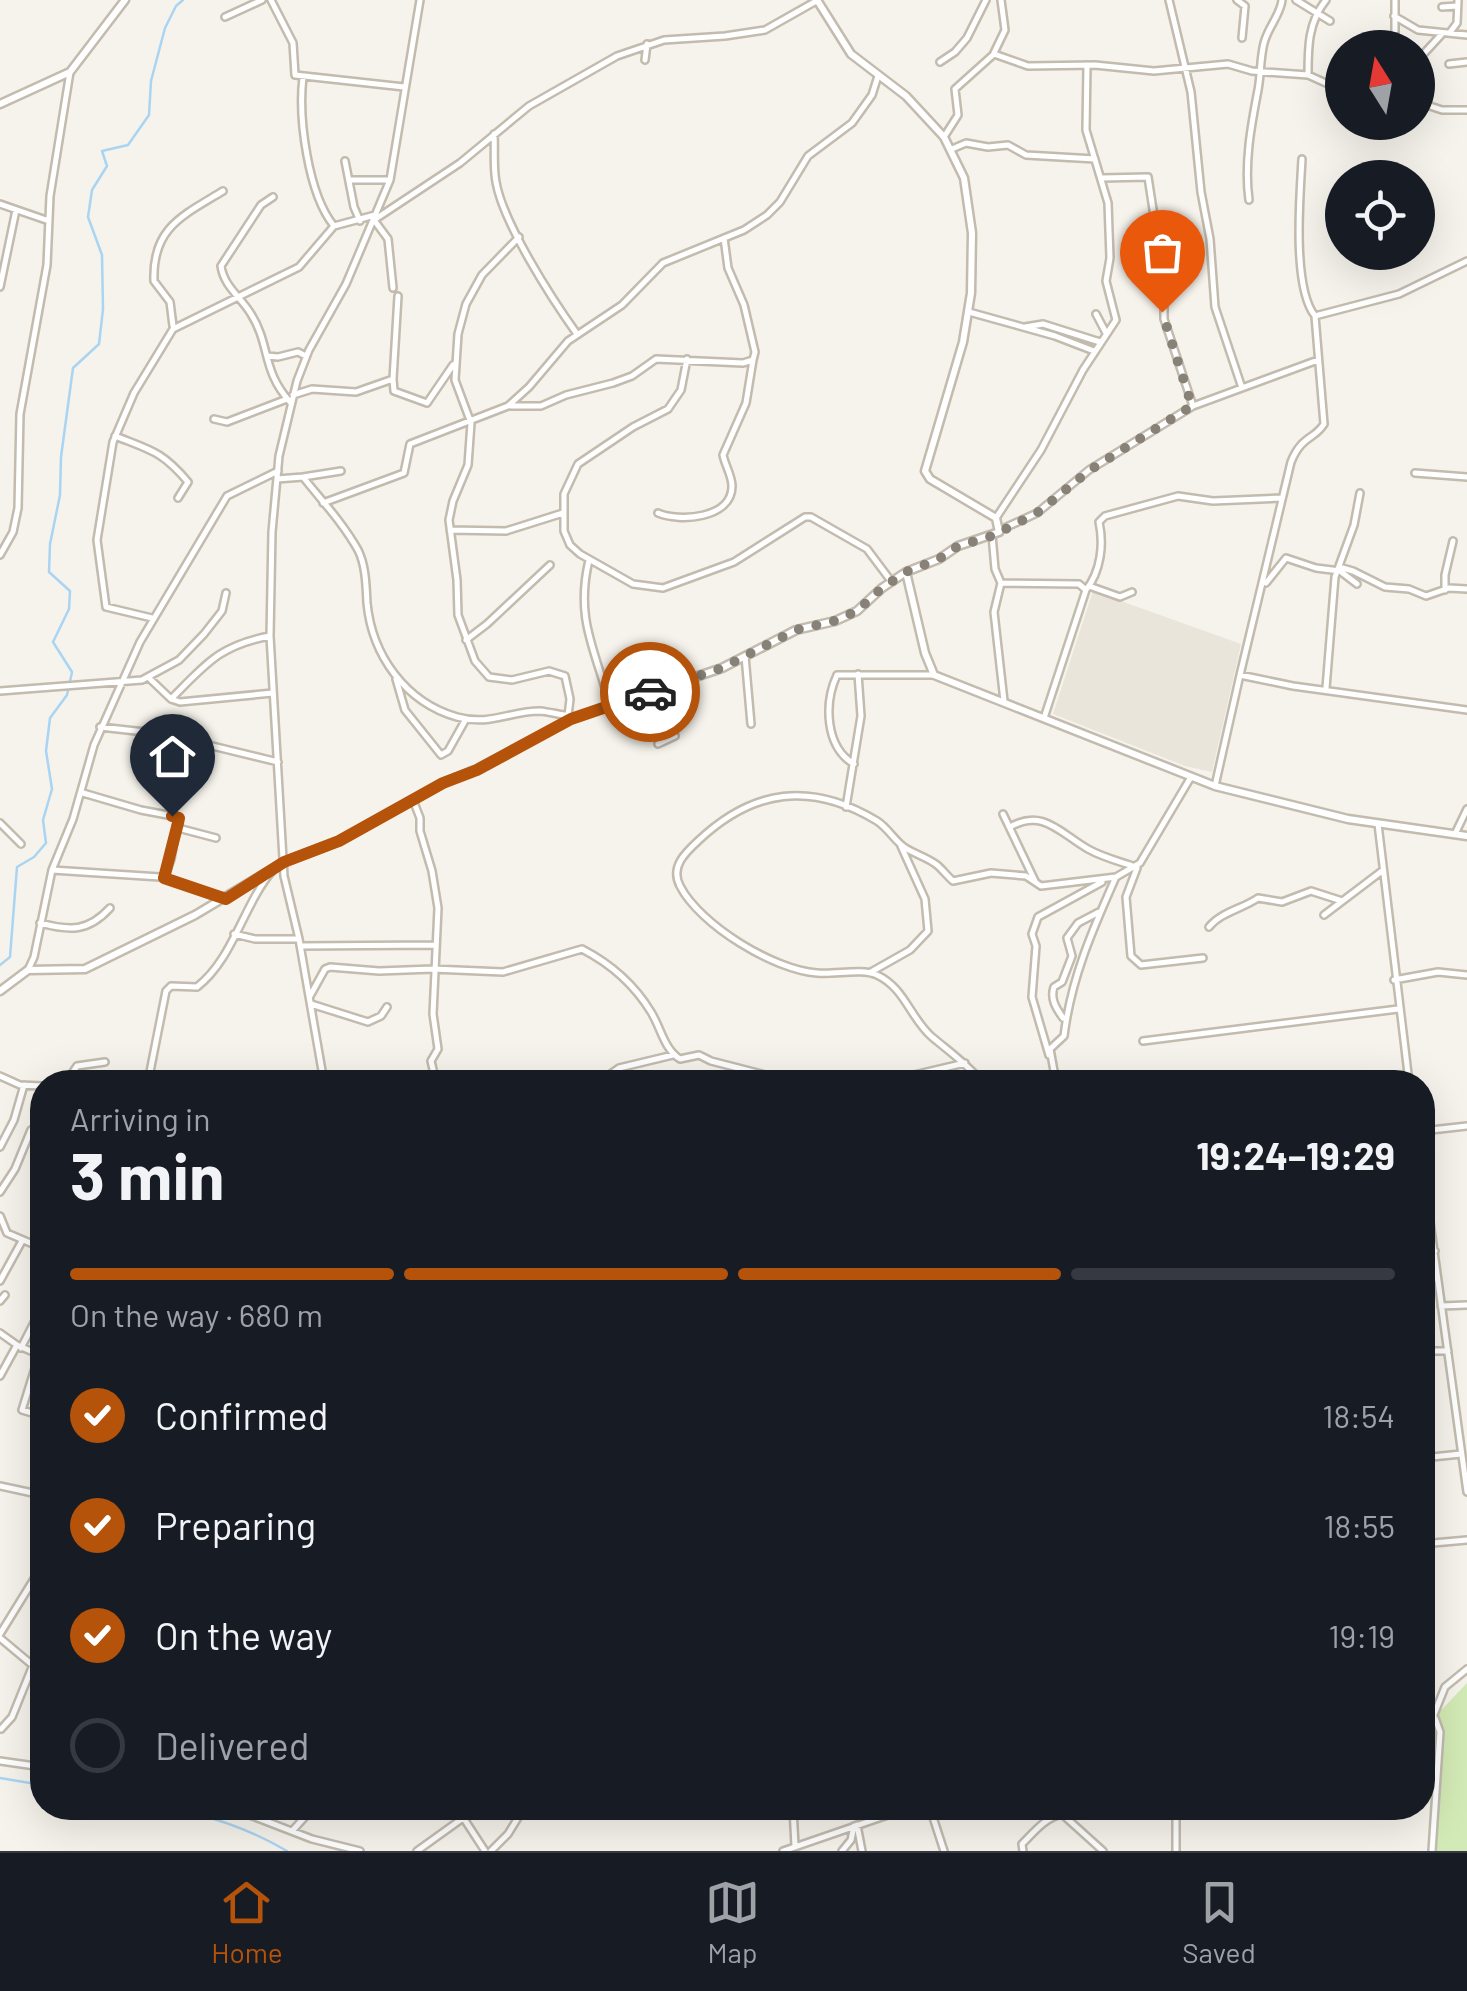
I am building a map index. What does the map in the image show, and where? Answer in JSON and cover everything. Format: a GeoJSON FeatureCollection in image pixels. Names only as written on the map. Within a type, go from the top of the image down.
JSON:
{"type":"FeatureCollection","features":[{"type":"Feature","properties":{"kind":"street"},"geometry":{"type":"LineString","coordinates":[[0,555],[13,532],[18,508],[20,414],[47,265],[50,196],[70,72],[124,0]]}},
{"type":"Feature","properties":{"kind":"street"},"geometry":{"type":"LineString","coordinates":[[225,17],[262,0]]}},
{"type":"Feature","properties":{"kind":"street"},"geometry":{"type":"LineString","coordinates":[[272,0],[292,39],[295,75],[404,87]]}},
{"type":"Feature","properties":{"kind":"street"},"geometry":{"type":"LineString","coordinates":[[322,1070],[300,942],[285,883],[272,693],[272,536],[290,399],[306,356],[346,284],[390,180],[420,0]]}},
{"type":"Feature","properties":{"kind":"street"},"geometry":{"type":"LineString","coordinates":[[152,618],[105,604],[98,530],[115,436],[134,393],[173,329],[182,321],[238,299],[302,264],[334,226],[375,217],[438,179],[553,90],[646,44],[756,32],[774,26],[817,0],[846,48],[921,110],[944,137],[964,178],[970,211],[969,312],[925,471],[930,479],[996,518],[1000,530]]}},
{"type":"Feature","properties":{"kind":"street"},"geometry":{"type":"LineString","coordinates":[[940,62],[956,52],[967,38],[986,0]]}},
{"type":"Feature","properties":{"kind":"street"},"geometry":{"type":"LineString","coordinates":[[944,137],[958,115],[955,89],[993,55],[1004,30],[1001,0]]}},
{"type":"Feature","properties":{"kind":"street"},"geometry":{"type":"LineString","coordinates":[[1170,0],[1194,112],[1216,308],[1242,388]]}},
{"type":"Feature","properties":{"kind":"street"},"geometry":{"type":"LineString","coordinates":[[1237,0],[1245,6],[1242,38]]}},
{"type":"Feature","properties":{"kind":"street"},"geometry":{"type":"LineString","coordinates":[[1249,200],[1246,175],[1258,71],[1268,27],[1280,12],[1282,0]]}},
{"type":"Feature","properties":{"kind":"street"},"geometry":{"type":"LineString","coordinates":[[1296,0],[1330,20]]}},
{"type":"Feature","properties":{"kind":"street"},"geometry":{"type":"LineString","coordinates":[[1308,76],[1308,41],[1317,13],[1326,0]]}},
{"type":"Feature","properties":{"kind":"street"},"geometry":{"type":"LineString","coordinates":[[1394,30],[1396,0]]}},
{"type":"Feature","properties":{"kind":"street"},"geometry":{"type":"LineString","coordinates":[[1435,44],[1456,26],[1458,3],[1442,7]]}},
{"type":"Feature","properties":{"kind":"street"},"geometry":{"type":"LineString","coordinates":[[1394,16],[1414,29],[1467,35]]}},
{"type":"Feature","properties":{"kind":"street"},"geometry":{"type":"LineString","coordinates":[[645,60],[646,44]]}},
{"type":"Feature","properties":{"kind":"street"},"geometry":{"type":"LineString","coordinates":[[993,55],[1028,66],[1087,65],[1154,71],[1228,64],[1308,76],[1325,83]]}},
{"type":"Feature","properties":{"kind":"street"},"geometry":{"type":"LineString","coordinates":[[1449,64],[1467,62]]}},
{"type":"Feature","properties":{"kind":"street"},"geometry":{"type":"LineString","coordinates":[[996,518],[1041,450],[1116,318],[1107,288],[1111,230],[1108,199],[1085,119],[1087,65]]}},
{"type":"Feature","properties":{"kind":"street"},"geometry":{"type":"LineString","coordinates":[[0,104],[70,72]]}},
{"type":"Feature","properties":{"kind":"street"},"geometry":{"type":"LineString","coordinates":[[323,503],[404,473],[410,444],[508,406],[577,334],[622,305],[667,260],[752,226],[780,202],[808,156],[852,123],[866,105],[878,76]]}},
{"type":"Feature","properties":{"kind":"street"},"geometry":{"type":"LineString","coordinates":[[303,77],[301,111],[308,158],[322,208],[334,226]]}},
{"type":"Feature","properties":{"kind":"street"},"geometry":{"type":"LineString","coordinates":[[1435,107],[1450,112],[1467,110]]}},
{"type":"Feature","properties":{"kind":"street"},"geometry":{"type":"LineString","coordinates":[[494,134],[495,179],[503,204],[577,334]]}},
{"type":"Feature","properties":{"kind":"street"},"geometry":{"type":"LineString","coordinates":[[952,148],[1008,144],[1026,155],[1095,159]]}},
{"type":"Feature","properties":{"kind":"street"},"geometry":{"type":"LineString","coordinates":[[1215,786],[1282,498],[1298,446],[1324,424],[1315,316],[1306,302],[1298,211],[1302,158]]}},
{"type":"Feature","properties":{"kind":"street"},"geometry":{"type":"LineString","coordinates":[[345,161],[360,221]]}},
{"type":"Feature","properties":{"kind":"street"},"geometry":{"type":"LineString","coordinates":[[1101,178],[1148,177],[1164,281],[1164,318],[1192,406]]}},
{"type":"Feature","properties":{"kind":"street"},"geometry":{"type":"LineString","coordinates":[[348,180],[390,180]]}},
{"type":"Feature","properties":{"kind":"street"},"geometry":{"type":"LineString","coordinates":[[173,329],[170,302],[154,281],[157,244],[173,225],[223,191]]}},
{"type":"Feature","properties":{"kind":"street"},"geometry":{"type":"LineString","coordinates":[[273,197],[261,205],[221,266],[223,276],[252,314],[275,384],[290,399]]}},
{"type":"Feature","properties":{"kind":"street"},"geometry":{"type":"LineString","coordinates":[[0,204],[50,221]]}},
{"type":"Feature","properties":{"kind":"street"},"geometry":{"type":"LineString","coordinates":[[0,287],[16,210]]}},
{"type":"Feature","properties":{"kind":"street"},"geometry":{"type":"LineString","coordinates":[[375,217],[388,239],[393,288]]}},
{"type":"Feature","properties":{"kind":"street"},"geometry":{"type":"LineString","coordinates":[[519,236],[488,266],[469,297],[458,334],[456,386],[472,423],[468,465],[453,502],[450,530],[458,580],[458,615],[478,667],[497,680],[544,671],[562,674],[572,717]]}},
{"type":"Feature","properties":{"kind":"street"},"geometry":{"type":"LineString","coordinates":[[658,513],[673,518],[700,516],[727,498],[732,484],[723,454],[746,403],[755,352],[744,305],[728,268],[724,238]]}},
{"type":"Feature","properties":{"kind":"street"},"geometry":{"type":"LineString","coordinates":[[1315,316],[1398,294],[1467,261]]}},
{"type":"Feature","properties":{"kind":"street"},"geometry":{"type":"LineString","coordinates":[[398,296],[394,390],[427,403],[454,362]]}},
{"type":"Feature","properties":{"kind":"street"},"geometry":{"type":"LineString","coordinates":[[969,312],[1095,351]]}},
{"type":"Feature","properties":{"kind":"street"},"geometry":{"type":"LineString","coordinates":[[1096,314],[1106,333]]}},
{"type":"Feature","properties":{"kind":"street"},"geometry":{"type":"LineString","coordinates":[[1022,328],[1044,324],[1100,342]]}},
{"type":"Feature","properties":{"kind":"street"},"geometry":{"type":"LineString","coordinates":[[266,355],[274,358],[298,352],[306,356]]}},
{"type":"Feature","properties":{"kind":"street"},"geometry":{"type":"LineString","coordinates":[[688,359],[681,390],[668,408],[578,464],[565,489],[563,513],[566,540],[574,550],[641,587],[662,588],[734,562],[808,516],[866,549],[891,581]]}},
{"type":"Feature","properties":{"kind":"street"},"geometry":{"type":"LineString","coordinates":[[508,406],[549,404],[566,395],[632,376],[651,360],[753,360]]}},
{"type":"Feature","properties":{"kind":"street"},"geometry":{"type":"LineString","coordinates":[[28,970],[85,970],[226,899],[284,862],[339,841],[572,717],[722,668],[796,630],[857,611],[906,572],[1037,513],[1090,470],[1192,406],[1318,360]]}},
{"type":"Feature","properties":{"kind":"street"},"geometry":{"type":"LineString","coordinates":[[214,419],[227,422],[312,389],[356,392],[393,379]]}},
{"type":"Feature","properties":{"kind":"street"},"geometry":{"type":"LineString","coordinates":[[115,436],[150,447],[167,460],[188,482],[178,498]]}},
{"type":"Feature","properties":{"kind":"street"},"geometry":{"type":"LineString","coordinates":[[0,991],[28,970],[34,957],[52,870],[82,793],[100,727],[121,681],[152,618],[227,496],[278,475],[303,477],[341,471]]}},
{"type":"Feature","properties":{"kind":"street"},"geometry":{"type":"LineString","coordinates":[[1415,473],[1467,477]]}},
{"type":"Feature","properties":{"kind":"street"},"geometry":{"type":"LineString","coordinates":[[303,477],[335,514],[358,551],[378,645],[396,678],[405,710],[441,755],[450,748],[466,719]]}},
{"type":"Feature","properties":{"kind":"street"},"geometry":{"type":"LineString","coordinates":[[1326,688],[1338,569],[1354,525],[1360,492]]}},
{"type":"Feature","properties":{"kind":"street"},"geometry":{"type":"LineString","coordinates":[[1044,718],[1100,554],[1100,519],[1178,496],[1213,500],[1282,498]]}},
{"type":"Feature","properties":{"kind":"street"},"geometry":{"type":"LineString","coordinates":[[450,530],[506,531],[563,513]]}},
{"type":"Feature","properties":{"kind":"street"},"geometry":{"type":"LineString","coordinates":[[992,536],[995,569],[1001,583],[994,605],[1004,702]]}},
{"type":"Feature","properties":{"kind":"street"},"geometry":{"type":"LineString","coordinates":[[1445,590],[1453,541]]}},
{"type":"Feature","properties":{"kind":"street"},"geometry":{"type":"LineString","coordinates":[[1264,585],[1286,558],[1316,568],[1338,569],[1385,587],[1410,589],[1426,596],[1467,589]]}},
{"type":"Feature","properties":{"kind":"street"},"geometry":{"type":"LineString","coordinates":[[590,560],[582,585],[584,618],[610,705]]}},
{"type":"Feature","properties":{"kind":"street"},"geometry":{"type":"LineString","coordinates":[[466,640],[550,565]]}},
{"type":"Feature","properties":{"kind":"street"},"geometry":{"type":"LineString","coordinates":[[1338,569],[1357,584]]}},
{"type":"Feature","properties":{"kind":"street"},"geometry":{"type":"LineString","coordinates":[[906,572],[934,675]]}},
{"type":"Feature","properties":{"kind":"street"},"geometry":{"type":"LineString","coordinates":[[1001,583],[1078,584],[1120,597],[1132,592]]}},
{"type":"Feature","properties":{"kind":"street"},"geometry":{"type":"LineString","coordinates":[[0,690],[146,678],[179,660],[204,634],[222,612],[226,593]]}},
{"type":"Feature","properties":{"kind":"street"},"geometry":{"type":"LineString","coordinates":[[171,698],[221,652],[240,642],[270,636]]}},
{"type":"Feature","properties":{"kind":"street"},"geometry":{"type":"LineString","coordinates":[[745,656],[750,724]]}},
{"type":"Feature","properties":{"kind":"street"},"geometry":{"type":"LineString","coordinates":[[846,806],[860,716],[858,674]]}},
{"type":"Feature","properties":{"kind":"street"},"geometry":{"type":"LineString","coordinates":[[854,764],[843,757],[834,743],[830,719],[836,676],[934,675],[1215,786],[1378,824],[1467,836]]}},
{"type":"Feature","properties":{"kind":"street"},"geometry":{"type":"LineString","coordinates":[[1240,675],[1467,710]]}},
{"type":"Feature","properties":{"kind":"street"},"geometry":{"type":"LineString","coordinates":[[146,678],[156,681],[171,698],[186,702],[272,693]]}},
{"type":"Feature","properties":{"kind":"street"},"geometry":{"type":"LineString","coordinates":[[396,678],[420,697],[466,719],[492,721],[538,711],[572,717]]}},
{"type":"Feature","properties":{"kind":"street"},"geometry":{"type":"LineString","coordinates":[[658,744],[675,737],[660,689]]}},
{"type":"Feature","properties":{"kind":"street"},"geometry":{"type":"LineString","coordinates":[[100,727],[155,732],[278,762]]}},
{"type":"Feature","properties":{"kind":"street"},"geometry":{"type":"LineString","coordinates":[[1191,777],[1138,865],[1126,898],[1131,956],[1141,965],[1203,958]]}},
{"type":"Feature","properties":{"kind":"street"},"geometry":{"type":"LineString","coordinates":[[82,793],[176,816],[178,828],[164,878]]}},
{"type":"Feature","properties":{"kind":"street"},"geometry":{"type":"LineString","coordinates":[[812,797],[846,806],[881,824],[901,846],[923,892],[928,930],[910,950],[872,972],[815,973],[775,962],[708,918],[678,882],[678,867],[686,853],[713,828],[757,800],[812,797]]}},
{"type":"Feature","properties":{"kind":"street"},"geometry":{"type":"LineString","coordinates":[[414,800],[437,898],[433,1014],[438,1050],[431,1060],[433,1070]]}},
{"type":"Feature","properties":{"kind":"street"},"geometry":{"type":"LineString","coordinates":[[1455,834],[1467,808]]}},
{"type":"Feature","properties":{"kind":"street"},"geometry":{"type":"LineString","coordinates":[[1003,814],[1033,870],[1036,884]]}},
{"type":"Feature","properties":{"kind":"street"},"geometry":{"type":"LineString","coordinates":[[1010,827],[1026,820],[1042,820],[1088,850],[1138,865]]}},
{"type":"Feature","properties":{"kind":"street"},"geometry":{"type":"LineString","coordinates":[[0,824],[21,844]]}},
{"type":"Feature","properties":{"kind":"street"},"geometry":{"type":"LineString","coordinates":[[1378,824],[1406,1070]]}},
{"type":"Feature","properties":{"kind":"street"},"geometry":{"type":"LineString","coordinates":[[178,828],[216,838]]}},
{"type":"Feature","properties":{"kind":"street"},"geometry":{"type":"LineString","coordinates":[[901,846],[936,864],[953,881],[991,873],[1026,876],[1044,886],[1112,878]]}},
{"type":"Feature","properties":{"kind":"street"},"geometry":{"type":"LineString","coordinates":[[1055,1070],[1032,998],[1036,919],[1138,865]]}},
{"type":"Feature","properties":{"kind":"street"},"geometry":{"type":"LineString","coordinates":[[52,870],[164,878],[226,899]]}},
{"type":"Feature","properties":{"kind":"street"},"geometry":{"type":"LineString","coordinates":[[151,1070],[168,989],[192,988],[215,970],[254,895],[272,871]]}},
{"type":"Feature","properties":{"kind":"street"},"geometry":{"type":"LineString","coordinates":[[1324,914],[1382,871]]}},
{"type":"Feature","properties":{"kind":"street"},"geometry":{"type":"LineString","coordinates":[[1049,1055],[1051,1047],[1064,1036],[1068,998],[1112,878]]}},
{"type":"Feature","properties":{"kind":"street"},"geometry":{"type":"LineString","coordinates":[[1209,927],[1223,914],[1241,910],[1258,898],[1282,902],[1312,891],[1342,901]]}},
{"type":"Feature","properties":{"kind":"street"},"geometry":{"type":"LineString","coordinates":[[40,923],[78,930],[93,924],[110,908]]}},
{"type":"Feature","properties":{"kind":"street"},"geometry":{"type":"LineString","coordinates":[[1065,1020],[1052,994],[1062,982],[1072,956],[1067,938],[1078,923],[1099,912]]}},
{"type":"Feature","properties":{"kind":"street"},"geometry":{"type":"LineString","coordinates":[[234,934],[300,942],[435,945]]}},
{"type":"Feature","properties":{"kind":"street"},"geometry":{"type":"LineString","coordinates":[[310,996],[330,967],[509,972],[582,949],[631,984],[654,1016],[673,1055]]}},
{"type":"Feature","properties":{"kind":"street"},"geometry":{"type":"LineString","coordinates":[[872,972],[903,995],[930,1035],[971,1070]]}},
{"type":"Feature","properties":{"kind":"street"},"geometry":{"type":"LineString","coordinates":[[1394,980],[1438,972],[1467,975]]}},
{"type":"Feature","properties":{"kind":"street"},"geometry":{"type":"LineString","coordinates":[[311,1004],[368,1022],[388,1007]]}},
{"type":"Feature","properties":{"kind":"street"},"geometry":{"type":"LineString","coordinates":[[1143,1041],[1398,1009]]}},
{"type":"Feature","properties":{"kind":"street"},"geometry":{"type":"LineString","coordinates":[[619,1070],[673,1055],[683,1059],[699,1054],[710,1061],[745,1070]]}},
{"type":"Feature","properties":{"kind":"street"},"geometry":{"type":"LineString","coordinates":[[74,1070],[78,1065],[105,1062]]}},
{"type":"Feature","properties":{"kind":"street"},"geometry":{"type":"LineString","coordinates":[[935,1070],[965,1063]]}},
{"type":"Feature","properties":{"kind":"street"},"geometry":{"type":"LineString","coordinates":[[0,1076],[30,1085]]}},
{"type":"Feature","properties":{"kind":"street"},"geometry":{"type":"LineString","coordinates":[[0,1146],[14,1120],[24,1085]]}},
{"type":"Feature","properties":{"kind":"street"},"geometry":{"type":"LineString","coordinates":[[1435,1130],[1467,1126]]}},
{"type":"Feature","properties":{"kind":"street"},"geometry":{"type":"LineString","coordinates":[[0,1192],[15,1169],[30,1132]]}},
{"type":"Feature","properties":{"kind":"street"},"geometry":{"type":"LineString","coordinates":[[0,1216],[8,1233],[30,1244]]}},
{"type":"Feature","properties":{"kind":"street"},"geometry":{"type":"LineString","coordinates":[[0,1281],[22,1241]]}},
{"type":"Feature","properties":{"kind":"street"},"geometry":{"type":"LineString","coordinates":[[1435,1260],[1467,1492]]}},
{"type":"Feature","properties":{"kind":"street"},"geometry":{"type":"LineString","coordinates":[[1441,1306],[1467,1306]]}},
{"type":"Feature","properties":{"kind":"street"},"geometry":{"type":"LineString","coordinates":[[0,1376],[30,1327]]}},
{"type":"Feature","properties":{"kind":"street"},"geometry":{"type":"LineString","coordinates":[[0,1333],[30,1351]]}},
{"type":"Feature","properties":{"kind":"street"},"geometry":{"type":"LineString","coordinates":[[1435,1352],[1448,1352]]}},
{"type":"Feature","properties":{"kind":"street"},"geometry":{"type":"LineString","coordinates":[[30,1387],[22,1410],[30,1412]]}},
{"type":"Feature","properties":{"kind":"street"},"geometry":{"type":"LineString","coordinates":[[1435,1457],[1461,1454]]}},
{"type":"Feature","properties":{"kind":"street"},"geometry":{"type":"LineString","coordinates":[[0,1486],[30,1492]]}},
{"type":"Feature","properties":{"kind":"street"},"geometry":{"type":"LineString","coordinates":[[1435,1543],[1467,1540]]}},
{"type":"Feature","properties":{"kind":"street"},"geometry":{"type":"LineString","coordinates":[[30,1586],[0,1636],[30,1662]]}},
{"type":"Feature","properties":{"kind":"street"},"geometry":{"type":"LineString","coordinates":[[0,1616],[10,1618]]}},
{"type":"Feature","properties":{"kind":"street"},"geometry":{"type":"LineString","coordinates":[[1435,1712],[1445,1687],[1467,1669]]}},
{"type":"Feature","properties":{"kind":"street"},"geometry":{"type":"LineString","coordinates":[[1,1729],[12,1717],[30,1672]]}},
{"type":"Feature","properties":{"kind":"street"},"geometry":{"type":"LineString","coordinates":[[1435,1721],[1440,1732],[1435,1806]]}},
{"type":"Feature","properties":{"kind":"street"},"geometry":{"type":"LineString","coordinates":[[0,1761],[30,1761]]}},
{"type":"Feature","properties":{"kind":"street"},"geometry":{"type":"LineString","coordinates":[[266,1820],[312,1839],[360,1851]]}},
{"type":"Feature","properties":{"kind":"street"},"geometry":{"type":"LineString","coordinates":[[294,1830],[303,1820]]}},
{"type":"Feature","properties":{"kind":"street"},"geometry":{"type":"LineString","coordinates":[[417,1851],[460,1820]]}},
{"type":"Feature","properties":{"kind":"street"},"geometry":{"type":"LineString","coordinates":[[465,1820],[488,1851],[504,1839],[516,1820]]}},
{"type":"Feature","properties":{"kind":"street"},"geometry":{"type":"LineString","coordinates":[[794,1820],[796,1846]]}},
{"type":"Feature","properties":{"kind":"street"},"geometry":{"type":"LineString","coordinates":[[783,1851],[873,1820]]}},
{"type":"Feature","properties":{"kind":"street"},"geometry":{"type":"LineString","coordinates":[[934,1820],[944,1851]]}},
{"type":"Feature","properties":{"kind":"street"},"geometry":{"type":"LineString","coordinates":[[1023,1851],[1022,1844],[1049,1820]]}},
{"type":"Feature","properties":{"kind":"street"},"geometry":{"type":"LineString","coordinates":[[1069,1820],[1103,1851]]}},
{"type":"Feature","properties":{"kind":"street"},"geometry":{"type":"LineString","coordinates":[[1176,1820],[1176,1851]]}},
{"type":"Feature","properties":{"kind":"street"},"geometry":{"type":"LineString","coordinates":[[1432,1851],[1434,1820]]}},
{"type":"Feature","properties":{"kind":"street"},"geometry":{"type":"LineString","coordinates":[[842,1851],[855,1826]]}},
{"type":"Feature","properties":{"kind":"street"},"geometry":{"type":"LineString","coordinates":[[855,1826],[862,1851]]}},
{"type":"Feature","properties":{"kind":"shaded area"},"geometry":{"type":"Polygon","coordinates":[[[1093,591],[1241,644],[1212,772],[1185,766],[1053,714],[1093,591]]]}},
{"type":"Feature","properties":{"kind":"green space"},"geometry":{"type":"Polygon","coordinates":[[[1467,1683],[1467,1851],[1431,1851],[1431,1820],[1435,1820],[1435,1717],[1467,1683]]]}},
{"type":"Feature","properties":{"kind":"waterway"},"geometry":{"type":"LineString","coordinates":[[0,965],[10,957],[17,867],[34,857],[46,843],[43,820],[52,789],[46,751],[50,718],[67,695],[72,672],[53,642],[69,609],[70,591],[49,572],[50,544],[60,495],[73,368],[99,344],[102,255],[88,217],[92,190],[107,166],[102,151],[128,145],[149,115],[151,81],[165,28],[183,0]]}},
{"type":"Feature","properties":{"kind":"waterway"},"geometry":{"type":"LineString","coordinates":[[0,1778],[30,1783]]}},
{"type":"Feature","properties":{"kind":"waterway"},"geometry":{"type":"LineString","coordinates":[[217,1820],[287,1851]]}},
{"type":"Feature","properties":{"kind":"way so far"},"geometry":{"type":"LineString","coordinates":[[650,692],[722,668],[796,630],[857,611],[906,572],[1037,513],[1090,470],[1192,406],[1162,312]]}},
{"type":"Feature","properties":{"kind":"route"},"geometry":{"type":"LineString","coordinates":[[172,816],[179,818],[164,878],[226,899],[284,862],[339,841],[571,719],[650,692]]}}]}
